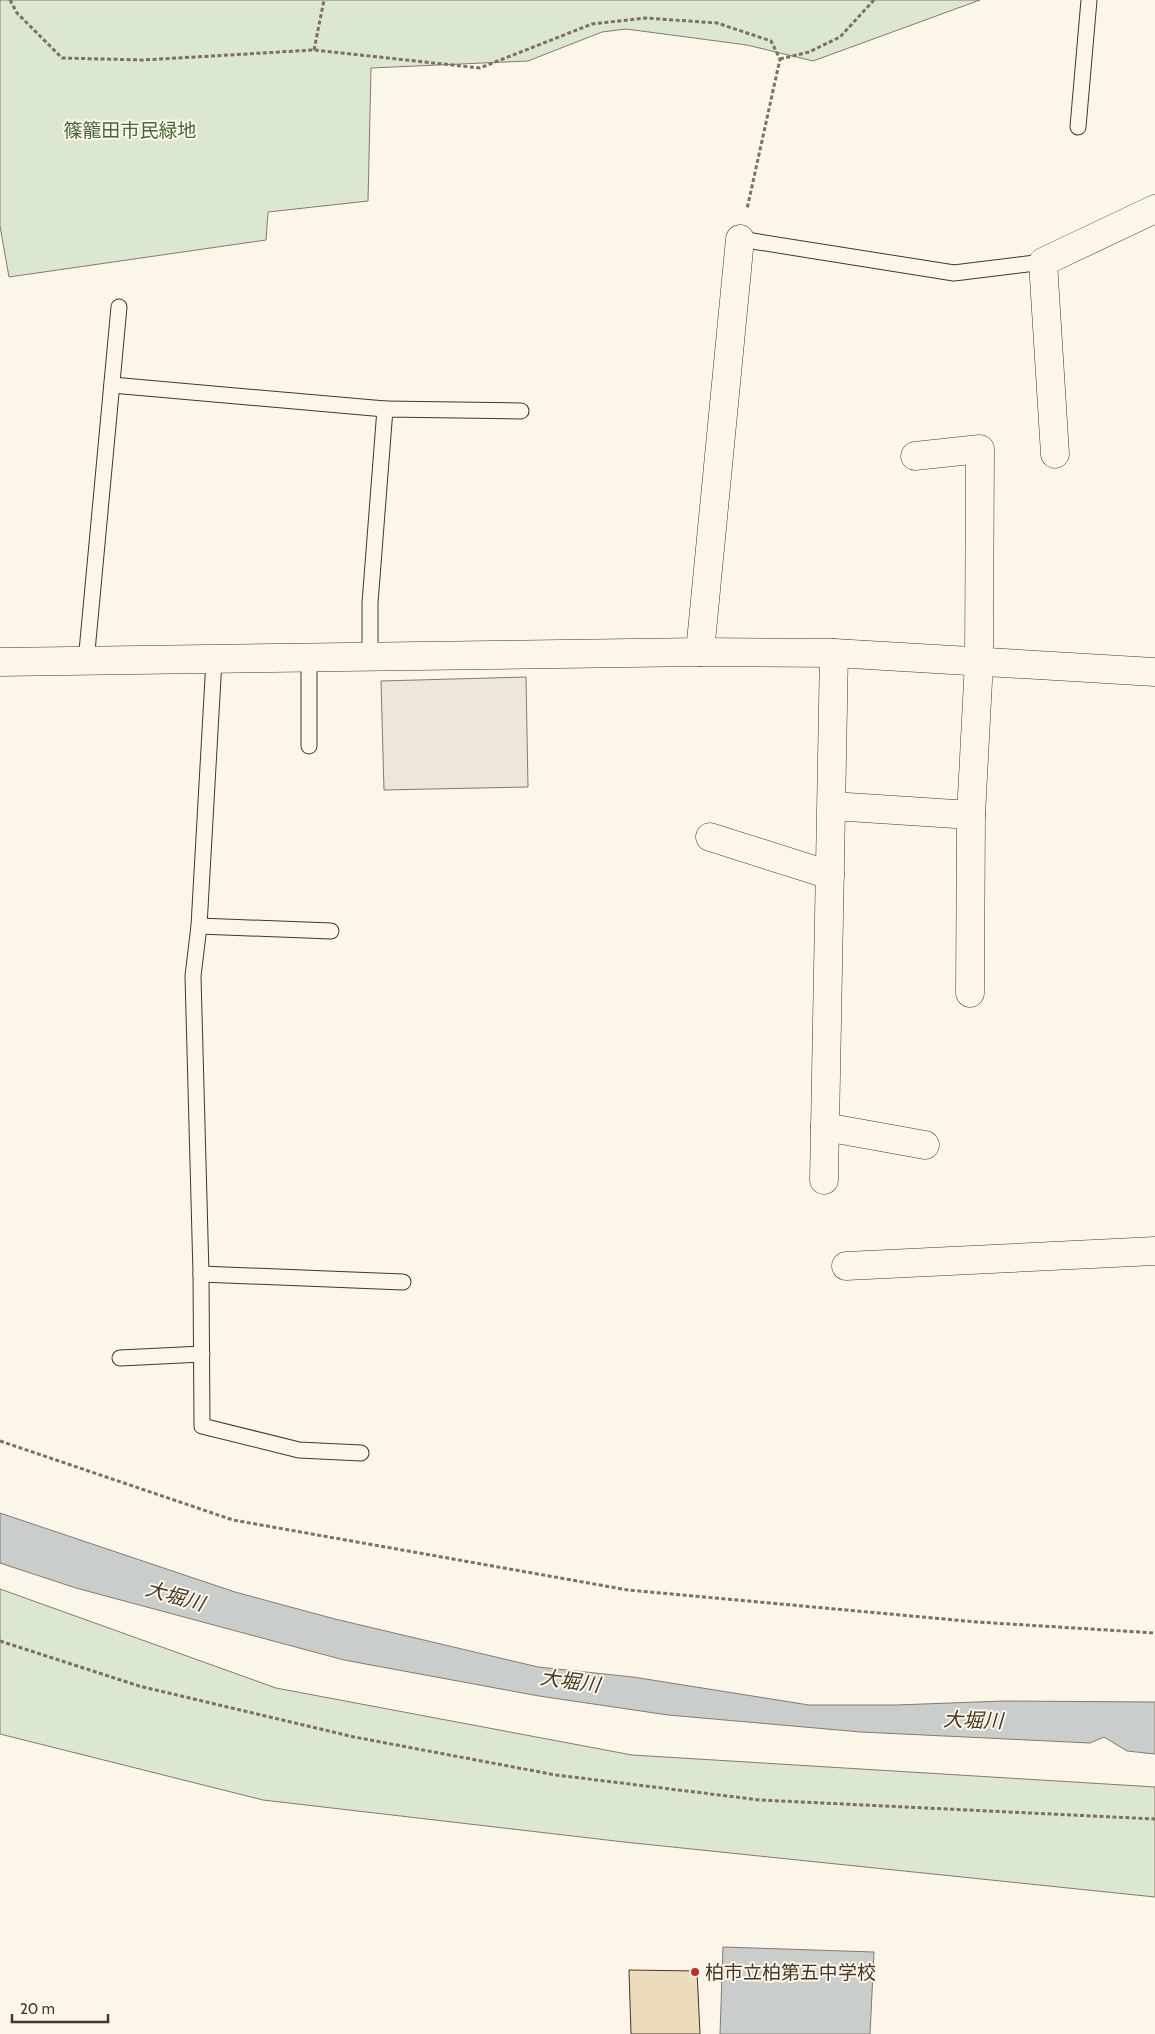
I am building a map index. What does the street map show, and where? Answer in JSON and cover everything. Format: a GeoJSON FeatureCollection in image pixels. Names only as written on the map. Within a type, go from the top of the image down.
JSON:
{"type":"FeatureCollection","features":[{"type":"Feature","properties":{"kind":"street"},"geometry":{"type":"LineString","coordinates":[[1055,454],[1043,262],[1155,209]]}},
{"type":"Feature","properties":{"kind":"street"},"geometry":{"type":"LineString","coordinates":[[700,652],[740,239]]}},
{"type":"Feature","properties":{"kind":"street"},"geometry":{"type":"LineString","coordinates":[[915,456],[980,449],[979,662],[971,815],[970,993]]}},
{"type":"Feature","properties":{"kind":"street"},"geometry":{"type":"LineString","coordinates":[[0,662],[700,652],[834,653],[1155,672]]}},
{"type":"Feature","properties":{"kind":"street"},"geometry":{"type":"LineString","coordinates":[[824,1180],[834,653]]}},
{"type":"Feature","properties":{"kind":"street"},"geometry":{"type":"LineString","coordinates":[[832,806],[971,815]]}},
{"type":"Feature","properties":{"kind":"street"},"geometry":{"type":"LineString","coordinates":[[710,838],[830,875]]}},
{"type":"Feature","properties":{"kind":"street"},"geometry":{"type":"LineString","coordinates":[[825,1127],[925,1145]]}},
{"type":"Feature","properties":{"kind":"street"},"geometry":{"type":"LineString","coordinates":[[846,1266],[1155,1251]]}},
{"type":"Feature","properties":{"kind":"lane"},"geometry":{"type":"LineString","coordinates":[[1078,127],[1089,0]]}},
{"type":"Feature","properties":{"kind":"lane"},"geometry":{"type":"LineString","coordinates":[[740,239],[954,273],[1043,262]]}},
{"type":"Feature","properties":{"kind":"lane"},"geometry":{"type":"LineString","coordinates":[[86,662],[119,308]]}},
{"type":"Feature","properties":{"kind":"lane"},"geometry":{"type":"LineString","coordinates":[[112,385],[385,408],[521,411]]}},
{"type":"Feature","properties":{"kind":"lane"},"geometry":{"type":"LineString","coordinates":[[370,657],[370,603],[385,408]]}},
{"type":"Feature","properties":{"kind":"lane"},"geometry":{"type":"LineString","coordinates":[[309,659],[309,746]]}},
{"type":"Feature","properties":{"kind":"lane"},"geometry":{"type":"LineString","coordinates":[[214,660],[199,926],[193,976],[202,1274],[202,1426],[300,1450],[361,1452]]}},
{"type":"Feature","properties":{"kind":"lane"},"geometry":{"type":"LineString","coordinates":[[199,926],[331,931]]}},
{"type":"Feature","properties":{"kind":"lane"},"geometry":{"type":"LineString","coordinates":[[202,1274],[403,1282]]}},
{"type":"Feature","properties":{"kind":"lane"},"geometry":{"type":"LineString","coordinates":[[120,1358],[202,1354]]}},
{"type":"Feature","properties":{"kind":"path"},"geometry":{"type":"LineString","coordinates":[[10,0],[16,13],[62,58],[143,60],[314,50],[480,68],[592,24],[645,18],[717,23],[771,41],[780,59],[740,239]]}},
{"type":"Feature","properties":{"kind":"path"},"geometry":{"type":"LineString","coordinates":[[314,50],[324,0]]}},
{"type":"Feature","properties":{"kind":"path"},"geometry":{"type":"LineString","coordinates":[[780,59],[809,52],[840,36],[874,0]]}},
{"type":"Feature","properties":{"kind":"path"},"geometry":{"type":"LineString","coordinates":[[0,1441],[234,1520],[628,1590],[977,1622],[1155,1633]]}},
{"type":"Feature","properties":{"kind":"path"},"geometry":{"type":"LineString","coordinates":[[0,1641],[167,1692],[354,1737],[556,1775],[760,1800],[1155,1819]]}},
{"type":"Feature","properties":{"kind":"green space","name":"篠籠田市民緑地"},"geometry":{"type":"Polygon","coordinates":[[[0,0],[980,0],[813,61],[747,45],[626,29],[602,32],[528,61],[371,68],[368,201],[268,212],[266,240],[9,277],[0,226],[0,0]]]}},
{"type":"Feature","properties":{"kind":"green space"},"geometry":{"type":"Polygon","coordinates":[[[0,1589],[276,1688],[632,1755],[1155,1787],[1155,1897],[624,1842],[263,1800],[0,1734],[0,1589]]]}},
{"type":"Feature","properties":{"kind":"shaded area"},"geometry":{"type":"Polygon","coordinates":[[[526,677],[528,787],[384,790],[381,681],[526,677]]]}},
{"type":"Feature","properties":{"kind":"water","name":"大堀川"},"geometry":{"type":"Polygon","coordinates":[[[0,1513],[235,1592],[335,1619],[538,1667],[633,1677],[809,1705],[896,1705],[1004,1701],[1155,1702],[1155,1754],[1127,1751],[1104,1737],[1090,1743],[861,1732],[668,1715],[539,1696],[344,1660],[76,1588],[0,1563],[0,1513]]]}},
{"type":"Feature","properties":{"kind":"water"},"geometry":{"type":"Polygon","coordinates":[[[723,1947],[874,1952],[870,2034],[720,2034],[723,1947]]]}},
{"type":"Feature","properties":{"kind":"building"},"geometry":{"type":"Polygon","coordinates":[[[629,1970],[697,1971],[700,2034],[631,2034],[629,1970]]]}},
{"type":"Feature","properties":{"kind":"place","name":"柏市立柏第五中学校"},"geometry":{"type":"Point","coordinates":[695,1972]}}]}
